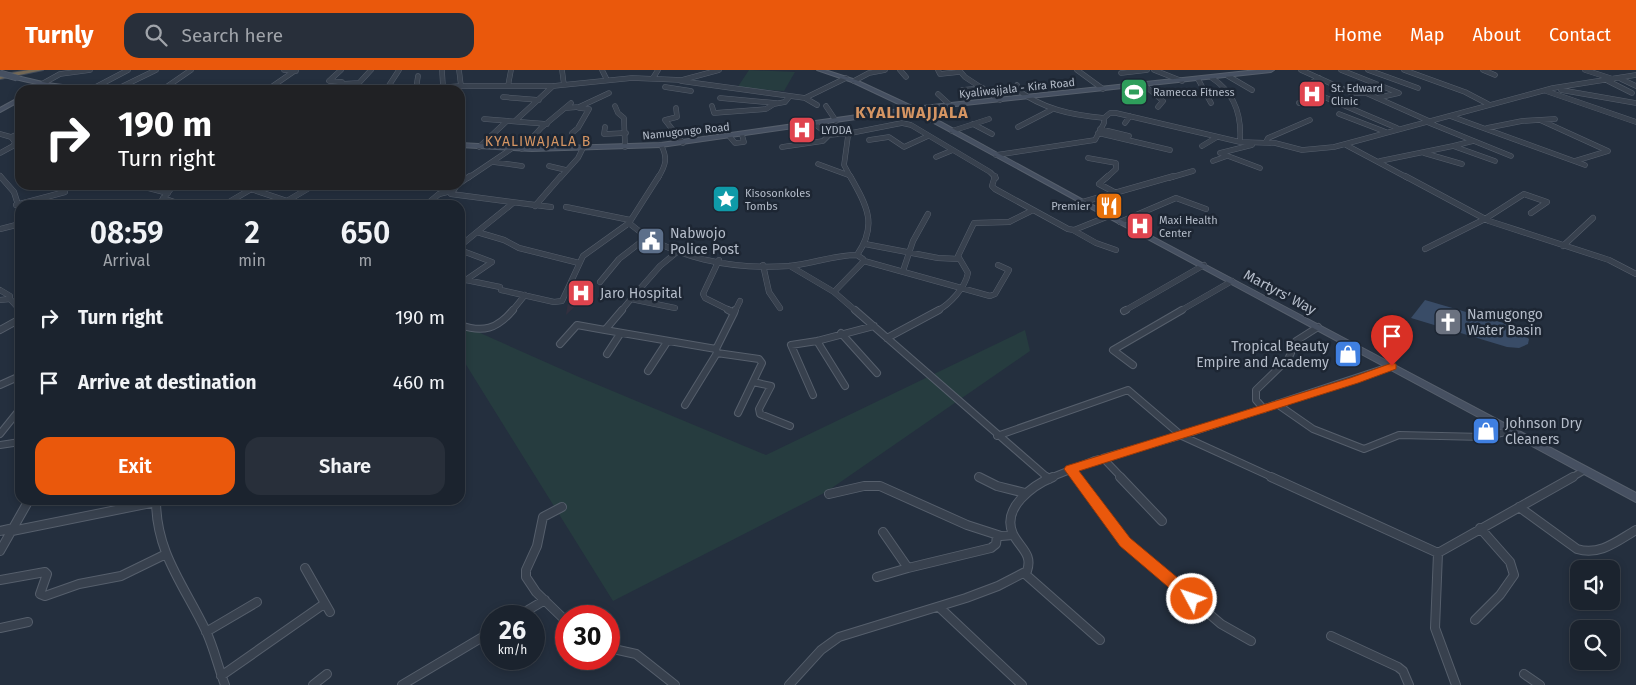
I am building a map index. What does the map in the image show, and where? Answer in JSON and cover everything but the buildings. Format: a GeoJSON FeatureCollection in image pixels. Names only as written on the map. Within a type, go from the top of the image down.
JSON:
{"type":"FeatureCollection","features":[{"type":"Feature","properties":{"kind":"highway"},"geometry":{"type":"LineString","coordinates":[[0,75],[27,70]]}},
{"type":"Feature","properties":{"kind":"highway"},"geometry":{"type":"LineString","coordinates":[[0,75],[40,70]]}},
{"type":"Feature","properties":{"kind":"main road","name":"Martyrs' Way"},"geometry":{"type":"LineString","coordinates":[[820,70],[854,80],[913,109],[1636,498]]}},
{"type":"Feature","properties":{"kind":"main road"},"geometry":{"type":"LineString","coordinates":[[17,78],[52,85]]}},
{"type":"Feature","properties":{"kind":"main road"},"geometry":{"type":"LineString","coordinates":[[0,110],[15,103]]}},
{"type":"Feature","properties":{"kind":"main road","name":"Namugongo Road"},"geometry":{"type":"LineString","coordinates":[[465,146],[522,149],[661,145],[730,137],[913,109]]}},
{"type":"Feature","properties":{"kind":"street"},"geometry":{"type":"LineString","coordinates":[[45,84],[60,74],[90,70]]}},
{"type":"Feature","properties":{"kind":"street"},"geometry":{"type":"LineString","coordinates":[[100,85],[128,70]]}},
{"type":"Feature","properties":{"kind":"street"},"geometry":{"type":"LineString","coordinates":[[126,85],[156,70]]}},
{"type":"Feature","properties":{"kind":"street"},"geometry":{"type":"LineString","coordinates":[[169,85],[191,70]]}},
{"type":"Feature","properties":{"kind":"street"},"geometry":{"type":"LineString","coordinates":[[284,70],[296,70]]}},
{"type":"Feature","properties":{"kind":"street"},"geometry":{"type":"LineString","coordinates":[[274,85],[296,70]]}},
{"type":"Feature","properties":{"kind":"street"},"geometry":{"type":"LineString","coordinates":[[341,70],[329,81],[342,82],[340,84],[359,83],[371,70]]}},
{"type":"Feature","properties":{"kind":"street"},"geometry":{"type":"LineString","coordinates":[[389,85],[399,70]]}},
{"type":"Feature","properties":{"kind":"street"},"geometry":{"type":"LineString","coordinates":[[442,70],[443,85]]}},
{"type":"Feature","properties":{"kind":"street"},"geometry":{"type":"LineString","coordinates":[[460,70],[461,85]]}},
{"type":"Feature","properties":{"kind":"street"},"geometry":{"type":"LineString","coordinates":[[508,86],[511,70]]}},
{"type":"Feature","properties":{"kind":"street"},"geometry":{"type":"LineString","coordinates":[[562,70],[564,85]]}},
{"type":"Feature","properties":{"kind":"street"},"geometry":{"type":"LineString","coordinates":[[602,70],[607,80]]}},
{"type":"Feature","properties":{"kind":"street"},"geometry":{"type":"LineString","coordinates":[[653,78],[658,70]]}},
{"type":"Feature","properties":{"kind":"street"},"geometry":{"type":"LineString","coordinates":[[665,87],[719,70]]}},
{"type":"Feature","properties":{"kind":"street"},"geometry":{"type":"LineString","coordinates":[[854,80],[878,70],[885,70]]}},
{"type":"Feature","properties":{"kind":"street"},"geometry":{"type":"LineString","coordinates":[[900,70],[906,77]]}},
{"type":"Feature","properties":{"kind":"street"},"geometry":{"type":"LineString","coordinates":[[938,70],[940,74],[959,71],[1000,100]]}},
{"type":"Feature","properties":{"kind":"street"},"geometry":{"type":"LineString","coordinates":[[1077,70],[1103,89]]}},
{"type":"Feature","properties":{"kind":"street"},"geometry":{"type":"LineString","coordinates":[[1121,72],[1147,70]]}},
{"type":"Feature","properties":{"kind":"street"},"geometry":{"type":"LineString","coordinates":[[1154,70],[1182,81]]}},
{"type":"Feature","properties":{"kind":"street","name":"Kyaliwajjala - Kira Road"},"geometry":{"type":"LineString","coordinates":[[913,109],[1212,78],[1271,70]]}},
{"type":"Feature","properties":{"kind":"street"},"geometry":{"type":"LineString","coordinates":[[1301,70],[1352,93],[1366,93],[1511,156]]}},
{"type":"Feature","properties":{"kind":"street"},"geometry":{"type":"LineString","coordinates":[[1341,70],[1399,93],[1377,98]]}},
{"type":"Feature","properties":{"kind":"street"},"geometry":{"type":"LineString","coordinates":[[1368,70],[1418,88]]}},
{"type":"Feature","properties":{"kind":"street"},"geometry":{"type":"LineString","coordinates":[[1404,70],[1465,92],[1488,104]]}},
{"type":"Feature","properties":{"kind":"street"},"geometry":{"type":"LineString","coordinates":[[1484,70],[1495,75]]}},
{"type":"Feature","properties":{"kind":"street"},"geometry":{"type":"LineString","coordinates":[[1585,70],[1636,86]]}},
{"type":"Feature","properties":{"kind":"street"},"geometry":{"type":"LineString","coordinates":[[0,75],[17,78]]}},
{"type":"Feature","properties":{"kind":"street"},"geometry":{"type":"LineString","coordinates":[[417,85],[418,76]]}},
{"type":"Feature","properties":{"kind":"street"},"geometry":{"type":"LineString","coordinates":[[1228,76],[1252,90]]}},
{"type":"Feature","properties":{"kind":"street"},"geometry":{"type":"LineString","coordinates":[[1260,168],[1220,153],[1266,142],[1302,150],[1346,145],[1397,128],[1554,88],[1636,76]]}},
{"type":"Feature","properties":{"kind":"street"},"geometry":{"type":"LineString","coordinates":[[465,86],[553,86],[607,80],[653,78],[805,98],[818,105]]}},
{"type":"Feature","properties":{"kind":"street"},"geometry":{"type":"LineString","coordinates":[[805,98],[846,78]]}},
{"type":"Feature","properties":{"kind":"street"},"geometry":{"type":"LineString","coordinates":[[1212,78],[1222,84],[1232,97],[1240,119],[1240,142]]}},
{"type":"Feature","properties":{"kind":"street"},"geometry":{"type":"LineString","coordinates":[[1319,78],[1303,88],[1397,128]]}},
{"type":"Feature","properties":{"kind":"street"},"geometry":{"type":"LineString","coordinates":[[1198,79],[1211,103]]}},
{"type":"Feature","properties":{"kind":"street"},"geometry":{"type":"LineString","coordinates":[[1607,80],[1632,93]]}},
{"type":"Feature","properties":{"kind":"street"},"geometry":{"type":"LineString","coordinates":[[1017,85],[1015,88],[1026,98],[1062,114],[1104,118],[1113,113],[1255,144]]}},
{"type":"Feature","properties":{"kind":"street"},"geometry":{"type":"LineString","coordinates":[[1144,85],[1163,101],[1158,108]]}},
{"type":"Feature","properties":{"kind":"street"},"geometry":{"type":"LineString","coordinates":[[515,122],[553,86]]}},
{"type":"Feature","properties":{"kind":"street"},"geometry":{"type":"LineString","coordinates":[[1621,87],[1636,86]]}},
{"type":"Feature","properties":{"kind":"street"},"geometry":{"type":"LineString","coordinates":[[665,87],[691,91]]}},
{"type":"Feature","properties":{"kind":"street"},"geometry":{"type":"LineString","coordinates":[[664,93],[665,87]]}},
{"type":"Feature","properties":{"kind":"street"},"geometry":{"type":"LineString","coordinates":[[962,90],[984,88]]}},
{"type":"Feature","properties":{"kind":"street"},"geometry":{"type":"LineString","coordinates":[[1554,88],[1636,103]]}},
{"type":"Feature","properties":{"kind":"street"},"geometry":{"type":"LineString","coordinates":[[1546,90],[1636,122]]}},
{"type":"Feature","properties":{"kind":"street"},"geometry":{"type":"LineString","coordinates":[[579,107],[609,93]]}},
{"type":"Feature","properties":{"kind":"street"},"geometry":{"type":"LineString","coordinates":[[938,94],[950,105]]}},
{"type":"Feature","properties":{"kind":"street"},"geometry":{"type":"LineString","coordinates":[[720,98],[776,103],[784,102],[789,97]]}},
{"type":"Feature","properties":{"kind":"street"},"geometry":{"type":"LineString","coordinates":[[1299,103],[1321,97]]}},
{"type":"Feature","properties":{"kind":"street"},"geometry":{"type":"LineString","coordinates":[[503,98],[539,100]]}},
{"type":"Feature","properties":{"kind":"street"},"geometry":{"type":"LineString","coordinates":[[522,149],[541,128],[571,103]]}},
{"type":"Feature","properties":{"kind":"street"},"geometry":{"type":"LineString","coordinates":[[712,106],[712,112],[717,113],[766,109],[776,103]]}},
{"type":"Feature","properties":{"kind":"street"},"geometry":{"type":"LineString","coordinates":[[615,106],[618,113],[624,118],[625,147]]}},
{"type":"Feature","properties":{"kind":"street"},"geometry":{"type":"LineString","coordinates":[[826,106],[836,121]]}},
{"type":"Feature","properties":{"kind":"street"},"geometry":{"type":"LineString","coordinates":[[566,108],[579,107],[589,109],[578,128],[572,133]]}},
{"type":"Feature","properties":{"kind":"street"},"geometry":{"type":"LineString","coordinates":[[676,108],[677,117],[665,120],[683,143]]}},
{"type":"Feature","properties":{"kind":"street"},"geometry":{"type":"LineString","coordinates":[[1018,127],[1051,110]]}},
{"type":"Feature","properties":{"kind":"street"},"geometry":{"type":"LineString","coordinates":[[1339,114],[1386,132]]}},
{"type":"Feature","properties":{"kind":"street"},"geometry":{"type":"LineString","coordinates":[[1125,123],[1130,116]]}},
{"type":"Feature","properties":{"kind":"street"},"geometry":{"type":"LineString","coordinates":[[1450,116],[1585,165]]}},
{"type":"Feature","properties":{"kind":"street"},"geometry":{"type":"LineString","coordinates":[[996,155],[1092,140],[1099,131],[1104,118]]}},
{"type":"Feature","properties":{"kind":"street"},"geometry":{"type":"LineString","coordinates":[[484,119],[548,124]]}},
{"type":"Feature","properties":{"kind":"street"},"geometry":{"type":"LineString","coordinates":[[952,131],[989,119]]}},
{"type":"Feature","properties":{"kind":"street"},"geometry":{"type":"LineString","coordinates":[[1486,128],[1555,119]]}},
{"type":"Feature","properties":{"kind":"street"},"geometry":{"type":"LineString","coordinates":[[1266,142],[1268,138],[1310,120]]}},
{"type":"Feature","properties":{"kind":"street"},"geometry":{"type":"LineString","coordinates":[[1540,120],[1608,151],[1576,161]]}},
{"type":"Feature","properties":{"kind":"street"},"geometry":{"type":"LineString","coordinates":[[479,147],[507,121]]}},
{"type":"Feature","properties":{"kind":"street"},"geometry":{"type":"LineString","coordinates":[[782,147],[823,141],[829,135],[905,123],[996,176],[992,186],[995,188],[1096,243],[1116,250]]}},
{"type":"Feature","properties":{"kind":"street"},"geometry":{"type":"LineString","coordinates":[[816,124],[829,135]]}},
{"type":"Feature","properties":{"kind":"street"},"geometry":{"type":"LineString","coordinates":[[974,124],[992,134]]}},
{"type":"Feature","properties":{"kind":"street"},"geometry":{"type":"LineString","coordinates":[[605,127],[604,134],[626,133]]}},
{"type":"Feature","properties":{"kind":"street"},"geometry":{"type":"LineString","coordinates":[[1099,131],[1129,136]]}},
{"type":"Feature","properties":{"kind":"street"},"geometry":{"type":"LineString","coordinates":[[1099,131],[1170,150]]}},
{"type":"Feature","properties":{"kind":"street"},"geometry":{"type":"LineString","coordinates":[[850,133],[844,162],[848,175],[864,202],[870,228],[869,236],[856,256]]}},
{"type":"Feature","properties":{"kind":"street"},"geometry":{"type":"LineString","coordinates":[[0,134],[15,140]]}},
{"type":"Feature","properties":{"kind":"street"},"geometry":{"type":"LineString","coordinates":[[869,140],[891,137],[904,147],[928,136]]}},
{"type":"Feature","properties":{"kind":"street"},"geometry":{"type":"LineString","coordinates":[[1202,146],[1218,137]]}},
{"type":"Feature","properties":{"kind":"street"},"geometry":{"type":"LineString","coordinates":[[1380,162],[1473,141]]}},
{"type":"Feature","properties":{"kind":"street"},"geometry":{"type":"LineString","coordinates":[[0,153],[15,144]]}},
{"type":"Feature","properties":{"kind":"street"},"geometry":{"type":"LineString","coordinates":[[466,280],[554,302],[562,301],[579,263],[588,252],[629,222],[658,180],[666,166],[666,154],[661,145]]}},
{"type":"Feature","properties":{"kind":"street"},"geometry":{"type":"LineString","coordinates":[[1346,145],[1485,219],[1636,269]]}},
{"type":"Feature","properties":{"kind":"street"},"geometry":{"type":"LineString","coordinates":[[1452,146],[1495,161]]}},
{"type":"Feature","properties":{"kind":"street"},"geometry":{"type":"LineString","coordinates":[[535,206],[578,158],[583,148]]}},
{"type":"Feature","properties":{"kind":"street"},"geometry":{"type":"LineString","coordinates":[[465,180],[511,149]]}},
{"type":"Feature","properties":{"kind":"street"},"geometry":{"type":"LineString","coordinates":[[1477,154],[1493,149]]}},
{"type":"Feature","properties":{"kind":"street"},"geometry":{"type":"LineString","coordinates":[[936,157],[954,150]]}},
{"type":"Feature","properties":{"kind":"street"},"geometry":{"type":"LineString","coordinates":[[1423,152],[1462,164]]}},
{"type":"Feature","properties":{"kind":"street"},"geometry":{"type":"LineString","coordinates":[[1213,161],[1227,156]]}},
{"type":"Feature","properties":{"kind":"street"},"geometry":{"type":"LineString","coordinates":[[1088,158],[1116,163],[1116,169],[1100,184],[1117,193]]}},
{"type":"Feature","properties":{"kind":"street"},"geometry":{"type":"LineString","coordinates":[[493,162],[522,166]]}},
{"type":"Feature","properties":{"kind":"street"},"geometry":{"type":"LineString","coordinates":[[818,164],[835,172],[848,175]]}},
{"type":"Feature","properties":{"kind":"street"},"geometry":{"type":"LineString","coordinates":[[550,166],[566,170]]}},
{"type":"Feature","properties":{"kind":"street"},"geometry":{"type":"LineString","coordinates":[[1083,202],[1193,170]]}},
{"type":"Feature","properties":{"kind":"street"},"geometry":{"type":"LineString","coordinates":[[0,176],[2,182],[15,194],[16,200]]}},
{"type":"Feature","properties":{"kind":"street"},"geometry":{"type":"LineString","coordinates":[[156,190],[168,193]]}},
{"type":"Feature","properties":{"kind":"street"},"geometry":{"type":"LineString","coordinates":[[169,200],[164,198],[170,190]]}},
{"type":"Feature","properties":{"kind":"street"},"geometry":{"type":"LineString","coordinates":[[232,200],[249,190]]}},
{"type":"Feature","properties":{"kind":"street"},"geometry":{"type":"LineString","coordinates":[[254,190],[284,200]]}},
{"type":"Feature","properties":{"kind":"street"},"geometry":{"type":"LineString","coordinates":[[289,200],[306,190]]}},
{"type":"Feature","properties":{"kind":"street"},"geometry":{"type":"LineString","coordinates":[[445,190],[455,195],[551,207]]}},
{"type":"Feature","properties":{"kind":"street"},"geometry":{"type":"LineString","coordinates":[[434,200],[448,191]]}},
{"type":"Feature","properties":{"kind":"street"},"geometry":{"type":"LineString","coordinates":[[35,200],[65,192]]}},
{"type":"Feature","properties":{"kind":"street"},"geometry":{"type":"LineString","coordinates":[[1425,249],[1485,219],[1524,194],[1547,202],[1531,213]]}},
{"type":"Feature","properties":{"kind":"street"},"geometry":{"type":"LineString","coordinates":[[1120,222],[1176,198],[1206,209]]}},
{"type":"Feature","properties":{"kind":"street"},"geometry":{"type":"LineString","coordinates":[[465,242],[513,203]]}},
{"type":"Feature","properties":{"kind":"street"},"geometry":{"type":"LineString","coordinates":[[566,207],[629,222],[646,238],[678,252],[719,260],[790,266],[834,257],[856,256],[864,261],[987,295],[994,295],[1009,270],[998,264]]}},
{"type":"Feature","properties":{"kind":"street"},"geometry":{"type":"LineString","coordinates":[[888,338],[943,308],[962,287],[968,276],[959,259],[959,253],[974,223],[1009,222],[1033,210]]}},
{"type":"Feature","properties":{"kind":"street"},"geometry":{"type":"LineString","coordinates":[[903,271],[909,252],[928,214]]}},
{"type":"Feature","properties":{"kind":"street"},"geometry":{"type":"LineString","coordinates":[[1073,230],[1109,216]]}},
{"type":"Feature","properties":{"kind":"street"},"geometry":{"type":"LineString","coordinates":[[1563,246],[1593,218]]}},
{"type":"Feature","properties":{"kind":"street"},"geometry":{"type":"LineString","coordinates":[[0,229],[15,225]]}},
{"type":"Feature","properties":{"kind":"street"},"geometry":{"type":"LineString","coordinates":[[478,232],[504,240],[519,248],[579,263]]}},
{"type":"Feature","properties":{"kind":"street"},"geometry":{"type":"LineString","coordinates":[[600,282],[619,260],[646,238]]}},
{"type":"Feature","properties":{"kind":"street"},"geometry":{"type":"LineString","coordinates":[[865,244],[959,259]]}},
{"type":"Feature","properties":{"kind":"street"},"geometry":{"type":"LineString","coordinates":[[465,252],[492,262],[466,280]]}},
{"type":"Feature","properties":{"kind":"street"},"geometry":{"type":"LineString","coordinates":[[605,330],[660,266],[678,252]]}},
{"type":"Feature","properties":{"kind":"street"},"geometry":{"type":"LineString","coordinates":[[719,260],[703,294],[705,298],[734,313]]}},
{"type":"Feature","properties":{"kind":"street"},"geometry":{"type":"LineString","coordinates":[[834,292],[864,261]]}},
{"type":"Feature","properties":{"kind":"street"},"geometry":{"type":"LineString","coordinates":[[1618,264],[1636,274]]}},
{"type":"Feature","properties":{"kind":"street"},"geometry":{"type":"LineString","coordinates":[[763,265],[769,292],[780,308]]}},
{"type":"Feature","properties":{"kind":"street"},"geometry":{"type":"LineString","coordinates":[[1124,312],[1204,265]]}},
{"type":"Feature","properties":{"kind":"street"},"geometry":{"type":"LineString","coordinates":[[790,266],[834,292],[935,378],[997,436],[1049,479]]}},
{"type":"Feature","properties":{"kind":"street"},"geometry":{"type":"LineString","coordinates":[[1133,365],[1112,350],[1232,281]]}},
{"type":"Feature","properties":{"kind":"street"},"geometry":{"type":"LineString","coordinates":[[0,290],[10,296],[10,299],[15,304]]}},
{"type":"Feature","properties":{"kind":"street"},"geometry":{"type":"LineString","coordinates":[[465,327],[471,330],[490,331],[525,295]]}},
{"type":"Feature","properties":{"kind":"street"},"geometry":{"type":"LineString","coordinates":[[0,300],[10,299]]}},
{"type":"Feature","properties":{"kind":"street"},"geometry":{"type":"LineString","coordinates":[[631,299],[675,308]]}},
{"type":"Feature","properties":{"kind":"street"},"geometry":{"type":"LineString","coordinates":[[685,405],[717,351],[740,301]]}},
{"type":"Feature","properties":{"kind":"street"},"geometry":{"type":"LineString","coordinates":[[0,330],[15,322]]}},
{"type":"Feature","properties":{"kind":"street"},"geometry":{"type":"LineString","coordinates":[[560,344],[578,326],[762,360],[738,413]]}},
{"type":"Feature","properties":{"kind":"street"},"geometry":{"type":"LineString","coordinates":[[813,395],[791,345],[817,341],[841,333],[874,326]]}},
{"type":"Feature","properties":{"kind":"street"},"geometry":{"type":"LineString","coordinates":[[1296,341],[1318,327]]}},
{"type":"Feature","properties":{"kind":"street"},"geometry":{"type":"LineString","coordinates":[[841,333],[877,373]]}},
{"type":"Feature","properties":{"kind":"street"},"geometry":{"type":"LineString","coordinates":[[607,354],[620,334]]}},
{"type":"Feature","properties":{"kind":"street"},"geometry":{"type":"LineString","coordinates":[[817,341],[845,386]]}},
{"type":"Feature","properties":{"kind":"street"},"geometry":{"type":"LineString","coordinates":[[648,371],[667,342]]}},
{"type":"Feature","properties":{"kind":"street"},"geometry":{"type":"LineString","coordinates":[[1264,409],[1256,400],[1256,390],[1288,359],[1290,353]]}},
{"type":"Feature","properties":{"kind":"street"},"geometry":{"type":"LineString","coordinates":[[790,685],[821,650],[839,637],[939,607],[998,586],[1024,573],[1030,567],[1030,559],[1028,552],[1012,535],[1010,518],[1014,507],[1025,493],[1049,479],[1070,469],[1103,458],[1182,436],[1277,404],[1354,381],[1392,366]]}},
{"type":"Feature","properties":{"kind":"street"},"geometry":{"type":"LineString","coordinates":[[0,385],[15,378]]}},
{"type":"Feature","properties":{"kind":"street"},"geometry":{"type":"LineString","coordinates":[[753,382],[771,386],[759,409],[760,414],[790,426]]}},
{"type":"Feature","properties":{"kind":"street"},"geometry":{"type":"LineString","coordinates":[[997,436],[1126,390],[1182,436],[1438,553]]}},
{"type":"Feature","properties":{"kind":"street"},"geometry":{"type":"LineString","coordinates":[[1277,404],[1313,429],[1364,449],[1399,435],[1483,437],[1510,431]]}},
{"type":"Feature","properties":{"kind":"street"},"geometry":{"type":"LineString","coordinates":[[0,434],[15,415]]}},
{"type":"Feature","properties":{"kind":"street"},"geometry":{"type":"LineString","coordinates":[[0,446],[15,443]]}},
{"type":"Feature","properties":{"kind":"street"},"geometry":{"type":"LineString","coordinates":[[1103,458],[1162,521]]}},
{"type":"Feature","properties":{"kind":"street"},"geometry":{"type":"LineString","coordinates":[[1070,469],[1125,542],[1220,624],[1252,642]]}},
{"type":"Feature","properties":{"kind":"street"},"geometry":{"type":"LineString","coordinates":[[1438,553],[1585,470]]}},
{"type":"Feature","properties":{"kind":"street"},"geometry":{"type":"LineString","coordinates":[[979,477],[998,486],[1025,493]]}},
{"type":"Feature","properties":{"kind":"street"},"geometry":{"type":"LineString","coordinates":[[829,494],[864,486],[880,486],[997,536],[1012,535]]}},
{"type":"Feature","properties":{"kind":"street"},"geometry":{"type":"LineString","coordinates":[[0,551],[26,505]]}},
{"type":"Feature","properties":{"kind":"street"},"geometry":{"type":"LineString","coordinates":[[0,531],[136,505]]}},
{"type":"Feature","properties":{"kind":"street"},"geometry":{"type":"LineString","coordinates":[[156,505],[156,522],[164,555],[206,632],[225,685]]}},
{"type":"Feature","properties":{"kind":"street"},"geometry":{"type":"LineString","coordinates":[[555,610],[526,577],[526,570],[537,546],[540,524],[543,517],[562,507]]}},
{"type":"Feature","properties":{"kind":"street"},"geometry":{"type":"LineString","coordinates":[[1519,507],[1577,549],[1586,553],[1595,553],[1636,530]]}},
{"type":"Feature","properties":{"kind":"street"},"geometry":{"type":"LineString","coordinates":[[1475,620],[1500,595],[1514,575],[1513,566],[1480,528]]}},
{"type":"Feature","properties":{"kind":"street"},"geometry":{"type":"LineString","coordinates":[[883,532],[902,562],[908,568]]}},
{"type":"Feature","properties":{"kind":"street"},"geometry":{"type":"LineString","coordinates":[[878,577],[960,554],[991,548],[996,544],[997,536]]}},
{"type":"Feature","properties":{"kind":"street"},"geometry":{"type":"LineString","coordinates":[[1438,553],[1435,628],[1441,649],[1456,685]]}},
{"type":"Feature","properties":{"kind":"street"},"geometry":{"type":"LineString","coordinates":[[0,580],[45,572],[47,574],[40,594],[44,596],[79,584],[121,576],[164,555]]}},
{"type":"Feature","properties":{"kind":"street"},"geometry":{"type":"LineString","coordinates":[[305,568],[330,612]]}},
{"type":"Feature","properties":{"kind":"street"},"geometry":{"type":"LineString","coordinates":[[1024,573],[1100,640]]}},
{"type":"Feature","properties":{"kind":"street"},"geometry":{"type":"LineString","coordinates":[[537,605],[545,600]]}},
{"type":"Feature","properties":{"kind":"street"},"geometry":{"type":"LineString","coordinates":[[206,632],[257,602]]}},
{"type":"Feature","properties":{"kind":"street"},"geometry":{"type":"LineString","coordinates":[[221,676],[324,604]]}},
{"type":"Feature","properties":{"kind":"street"},"geometry":{"type":"LineString","coordinates":[[939,607],[1022,685]]}},
{"type":"Feature","properties":{"kind":"street"},"geometry":{"type":"LineString","coordinates":[[0,628],[28,622]]}},
{"type":"Feature","properties":{"kind":"street"},"geometry":{"type":"LineString","coordinates":[[1331,636],[1398,667],[1403,671],[1409,685]]}},
{"type":"Feature","properties":{"kind":"street"},"geometry":{"type":"LineString","coordinates":[[402,685],[480,639]]}},
{"type":"Feature","properties":{"kind":"street"},"geometry":{"type":"LineString","coordinates":[[620,650],[636,654],[675,685]]}},
{"type":"Feature","properties":{"kind":"street"},"geometry":{"type":"LineString","coordinates":[[313,685],[328,674]]}},
{"type":"Feature","properties":{"kind":"street"},"geometry":{"type":"LineString","coordinates":[[1524,674],[1540,685]]}},
{"type":"Feature","properties":{"kind":"shaded area","name":"Jaro Hospital"},"geometry":{"type":"Polygon","coordinates":[[[576,283],[596,286],[566,315],[568,302],[576,283]]]}},
{"type":"Feature","properties":{"kind":"green space"},"geometry":{"type":"Polygon","coordinates":[[[749,70],[795,72],[784,91],[737,88],[749,70]]]}},
{"type":"Feature","properties":{"kind":"green space"},"geometry":{"type":"Polygon","coordinates":[[[465,326],[579,377],[766,455],[1025,330],[1030,351],[826,492],[613,601],[465,363],[465,326]]]}},
{"type":"Feature","properties":{"kind":"water"},"geometry":{"type":"Polygon","coordinates":[[[1425,300],[1514,326],[1529,339],[1528,344],[1519,348],[1507,347],[1411,318],[1425,300]]]}},
{"type":"Feature","properties":{"kind":"place","name":"Ramecca Fitness"},"geometry":{"type":"Point","coordinates":[1134,92]}},
{"type":"Feature","properties":{"kind":"place","name":"St. Edward Clinic"},"geometry":{"type":"Point","coordinates":[1312,94]}},
{"type":"Feature","properties":{"kind":"place","name":"LYDDA"},"geometry":{"type":"Point","coordinates":[802,130]}},
{"type":"Feature","properties":{"kind":"place","name":"Kisosonkoles Tombs"},"geometry":{"type":"Point","coordinates":[726,199]}},
{"type":"Feature","properties":{"kind":"place","name":"Premier"},"geometry":{"type":"Point","coordinates":[1109,206]}},
{"type":"Feature","properties":{"kind":"place","name":"Maxi Health Center"},"geometry":{"type":"Point","coordinates":[1140,226]}},
{"type":"Feature","properties":{"kind":"place","name":"Nabwojo Police Post"},"geometry":{"type":"Point","coordinates":[651,241]}},
{"type":"Feature","properties":{"kind":"place","name":"Jaro Hospital"},"geometry":{"type":"Point","coordinates":[581,293]}},
{"type":"Feature","properties":{"kind":"place","name":"Namugongo Water Basin"},"geometry":{"type":"Point","coordinates":[1448,322]}},
{"type":"Feature","properties":{"kind":"place","name":"Tropical Beauty Empire and Academy"},"geometry":{"type":"Point","coordinates":[1348,354]}},
{"type":"Feature","properties":{"kind":"place","name":"Johnson Dry Cleaners"},"geometry":{"type":"Point","coordinates":[1486,431]}},
{"type":"Feature","properties":{"kind":"district","name":"KYALIWAJJALA"},"geometry":{"type":"Point","coordinates":[912,112]}},
{"type":"Feature","properties":{"kind":"district","name":"KYALIWAJALA B"},"geometry":{"type":"Point","coordinates":[538,141]}},
{"type":"Feature","properties":{"kind":"route"},"geometry":{"type":"LineString","coordinates":[[1192,599],[1125,542],[1070,469],[1182,436],[1303,395],[1354,381],[1392,366]]}}]}
